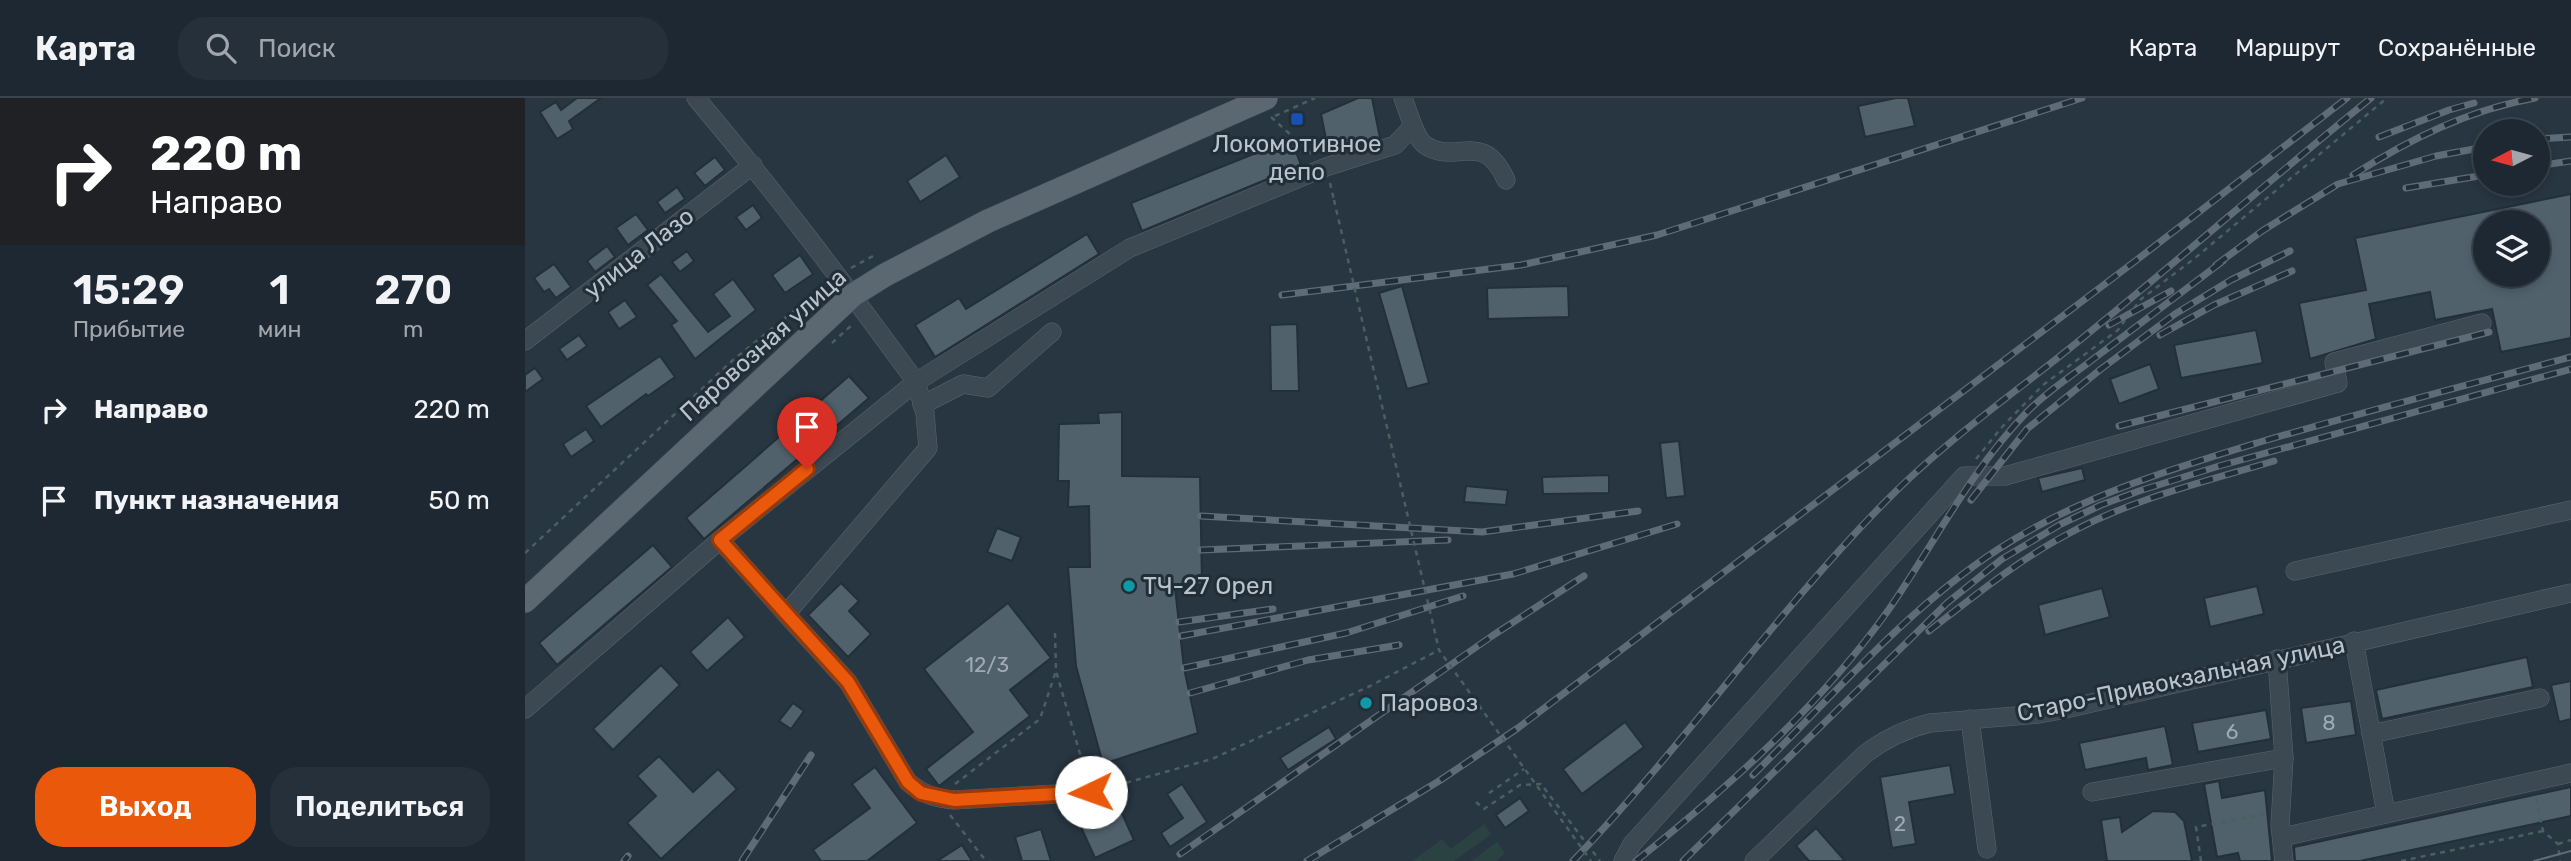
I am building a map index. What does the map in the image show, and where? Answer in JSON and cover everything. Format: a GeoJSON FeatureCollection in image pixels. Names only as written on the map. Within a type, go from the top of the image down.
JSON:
{"type":"FeatureCollection","features":[{"type":"Feature","properties":{"kind":"main road","name":"Паровозная улица"},"geometry":{"type":"LineString","coordinates":[[525,601],[853,295],[885,275],[988,221],[1268,112]]}},
{"type":"Feature","properties":{"kind":"street"},"geometry":{"type":"LineString","coordinates":[[696,98],[753,165],[853,295],[916,382],[922,405],[928,448],[786,614]]}},
{"type":"Feature","properties":{"kind":"street"},"geometry":{"type":"LineString","coordinates":[[1403,98],[1422,143],[1437,151],[1474,150],[1488,154],[1506,180]]}},
{"type":"Feature","properties":{"kind":"street"},"geometry":{"type":"LineString","coordinates":[[525,709],[720,540],[916,382],[1130,248],[1326,167],[1395,145],[1413,126]]}},
{"type":"Feature","properties":{"kind":"street","name":"улица Лазо"},"geometry":{"type":"LineString","coordinates":[[525,341],[753,165]]}},
{"type":"Feature","properties":{"kind":"street"},"geometry":{"type":"LineString","coordinates":[[1623,861],[1632,844],[1964,476],[2005,475],[2338,383],[2334,362],[2482,324]]}},
{"type":"Feature","properties":{"kind":"street"},"geometry":{"type":"LineString","coordinates":[[922,405],[963,384],[988,388],[1052,332]]}},
{"type":"Feature","properties":{"kind":"street"},"geometry":{"type":"LineString","coordinates":[[2295,570],[2571,510]]}},
{"type":"Feature","properties":{"kind":"street"},"geometry":{"type":"LineString","coordinates":[[720,540],[848,682],[908,782],[921,793],[954,800],[1091,792]]}},
{"type":"Feature","properties":{"kind":"street","name":"Старо-Привокзальная улица"},"geometry":{"type":"LineString","coordinates":[[1754,861],[1865,754],[1880,743],[1913,727],[2061,710],[2571,593]]}},
{"type":"Feature","properties":{"kind":"street"},"geometry":{"type":"LineString","coordinates":[[2354,641],[2386,813]]}},
{"type":"Feature","properties":{"kind":"street"},"geometry":{"type":"LineString","coordinates":[[2277,659],[2284,758],[2281,811],[2284,861]]}},
{"type":"Feature","properties":{"kind":"street"},"geometry":{"type":"LineString","coordinates":[[2371,734],[2540,698]]}},
{"type":"Feature","properties":{"kind":"street"},"geometry":{"type":"LineString","coordinates":[[1969,719],[1987,849]]}},
{"type":"Feature","properties":{"kind":"street"},"geometry":{"type":"LineString","coordinates":[[2092,792],[2284,758]]}},
{"type":"Feature","properties":{"kind":"street"},"geometry":{"type":"LineString","coordinates":[[2282,837],[2571,773]]}},
{"type":"Feature","properties":{"kind":"path"},"geometry":{"type":"LineString","coordinates":[[1315,98],[1268,112],[1326,167]]}},
{"type":"Feature","properties":{"kind":"path"},"geometry":{"type":"LineString","coordinates":[[1964,476],[2002,427],[2043,385],[2118,330],[2140,300],[2195,258],[2387,98]]}},
{"type":"Feature","properties":{"kind":"path"},"geometry":{"type":"LineString","coordinates":[[1335,200],[1439,650],[1591,861]]}},
{"type":"Feature","properties":{"kind":"path"},"geometry":{"type":"LineString","coordinates":[[525,553],[733,360],[837,275],[873,256],[885,275]]}},
{"type":"Feature","properties":{"kind":"path"},"geometry":{"type":"LineString","coordinates":[[1055,633],[1056,671],[1091,792],[1212,759],[1370,686],[1439,650]]}},
{"type":"Feature","properties":{"kind":"path"},"geometry":{"type":"LineString","coordinates":[[986,861],[937,798],[1040,719],[1056,671]]}},
{"type":"Feature","properties":{"kind":"path"},"geometry":{"type":"LineString","coordinates":[[1489,793],[1524,769]]}},
{"type":"Feature","properties":{"kind":"path"},"geometry":{"type":"LineString","coordinates":[[2533,781],[2543,831],[2558,844],[2560,861]]}},
{"type":"Feature","properties":{"kind":"path"},"geometry":{"type":"LineString","coordinates":[[1476,802],[1484,809],[1520,785],[1541,784],[1600,861]]}},
{"type":"Feature","properties":{"kind":"path"},"geometry":{"type":"LineString","coordinates":[[2201,861],[2196,827],[2281,811]]}},
{"type":"Feature","properties":{"kind":"path"},"geometry":{"type":"LineString","coordinates":[[2401,861],[2543,831]]}},
{"type":"Feature","properties":{"kind":"path"},"geometry":{"type":"LineString","coordinates":[[2558,844],[2571,840]]}},
{"type":"Feature","properties":{"kind":"green space"},"geometry":{"type":"Polygon","coordinates":[[[1484,824],[1491,834],[1454,861],[1412,861],[1442,839],[1451,849],[1484,824]]]}},
{"type":"Feature","properties":{"kind":"green space"},"geometry":{"type":"Polygon","coordinates":[[[1497,842],[1505,853],[1496,861],[1471,861],[1497,842]]]}},
{"type":"Feature","properties":{"kind":"building"},"geometry":{"type":"Polygon","coordinates":[[[577,98],[601,98],[569,121],[573,129],[557,139],[540,112],[556,102],[561,110],[577,98]]]}},
{"type":"Feature","properties":{"kind":"building"},"geometry":{"type":"Polygon","coordinates":[[[1358,98],[1372,98],[1380,138],[1329,154],[1321,114],[1358,98]]]}},
{"type":"Feature","properties":{"kind":"building"},"geometry":{"type":"Polygon","coordinates":[[[1908,98],[1915,126],[1865,137],[1858,106],[1908,98]]]}},
{"type":"Feature","properties":{"kind":"building"},"geometry":{"type":"Polygon","coordinates":[[[1291,139],[1301,165],[1142,231],[1131,203],[1291,139]]]}},
{"type":"Feature","properties":{"kind":"building"},"geometry":{"type":"Polygon","coordinates":[[[946,155],[960,177],[920,202],[907,181],[946,155]]]}},
{"type":"Feature","properties":{"kind":"building"},"geometry":{"type":"Polygon","coordinates":[[[715,157],[725,170],[705,186],[694,173],[715,157]]]}},
{"type":"Feature","properties":{"kind":"building"},"geometry":{"type":"Polygon","coordinates":[[[677,187],[685,199],[665,213],[657,202],[677,187]]]}},
{"type":"Feature","properties":{"kind":"building"},"geometry":{"type":"Polygon","coordinates":[[[2571,194],[2571,338],[2501,352],[2492,309],[2435,320],[2430,292],[2369,304],[2376,339],[2310,359],[2299,303],[2366,290],[2355,238],[2473,214],[2473,287],[2550,287],[2550,210],[2492,210],[2571,194]]]}},
{"type":"Feature","properties":{"kind":"building"},"geometry":{"type":"Polygon","coordinates":[[[753,205],[762,218],[746,230],[736,217],[753,205]]]}},
{"type":"Feature","properties":{"kind":"building"},"geometry":{"type":"Polygon","coordinates":[[[636,214],[648,230],[628,245],[616,228],[636,214]]]}},
{"type":"Feature","properties":{"kind":"building"},"geometry":{"type":"Polygon","coordinates":[[[1087,234],[1099,254],[935,357],[915,325],[959,298],[966,309],[1087,234]]]}},
{"type":"Feature","properties":{"kind":"building"},"geometry":{"type":"Polygon","coordinates":[[[607,246],[615,257],[595,272],[587,261],[607,246]]]}},
{"type":"Feature","properties":{"kind":"building"},"geometry":{"type":"Polygon","coordinates":[[[687,251],[694,261],[680,272],[672,262],[687,251]]]}},
{"type":"Feature","properties":{"kind":"building"},"geometry":{"type":"Polygon","coordinates":[[[800,255],[813,274],[785,293],[772,275],[800,255]]]}},
{"type":"Feature","properties":{"kind":"building"},"geometry":{"type":"Polygon","coordinates":[[[554,264],[571,287],[556,298],[549,289],[544,292],[534,278],[554,264]]]}},
{"type":"Feature","properties":{"kind":"building"},"geometry":{"type":"Polygon","coordinates":[[[661,274],[708,332],[730,316],[713,294],[733,279],[756,310],[695,359],[671,325],[677,321],[647,285],[661,274]]]}},
{"type":"Feature","properties":{"kind":"building"},"geometry":{"type":"Polygon","coordinates":[[[1402,286],[1429,383],[1407,389],[1379,293],[1402,286]]]}},
{"type":"Feature","properties":{"kind":"building"},"geometry":{"type":"Polygon","coordinates":[[[1568,286],[1569,317],[1488,319],[1487,288],[1568,286]]]}},
{"type":"Feature","properties":{"kind":"building"},"geometry":{"type":"Polygon","coordinates":[[[625,300],[637,317],[619,329],[608,312],[625,300]]]}},
{"type":"Feature","properties":{"kind":"building"},"geometry":{"type":"Polygon","coordinates":[[[1297,324],[1299,391],[1271,391],[1270,325],[1297,324]]]}},
{"type":"Feature","properties":{"kind":"building"},"geometry":{"type":"Polygon","coordinates":[[[2256,330],[2263,363],[2181,378],[2174,345],[2256,330]]]}},
{"type":"Feature","properties":{"kind":"building"},"geometry":{"type":"Polygon","coordinates":[[[579,335],[587,346],[567,360],[559,349],[579,335]]]}},
{"type":"Feature","properties":{"kind":"building"},"geometry":{"type":"Polygon","coordinates":[[[660,356],[675,377],[648,396],[646,394],[601,427],[586,406],[660,356]]]}},
{"type":"Feature","properties":{"kind":"building"},"geometry":{"type":"Polygon","coordinates":[[[2150,364],[2159,389],[2119,404],[2110,379],[2150,364]]]}},
{"type":"Feature","properties":{"kind":"building"},"geometry":{"type":"Polygon","coordinates":[[[535,368],[543,379],[525,392],[525,375],[535,368]]]}},
{"type":"Feature","properties":{"kind":"building"},"geometry":{"type":"Polygon","coordinates":[[[849,376],[869,398],[704,539],[686,518],[849,376]]]}},
{"type":"Feature","properties":{"kind":"building","name":"ТЧ-27 Орел"},"geometry":{"type":"Polygon","coordinates":[[[1122,412],[1122,476],[1200,477],[1202,584],[1175,588],[1184,668],[1198,733],[1103,764],[1076,666],[1068,567],[1090,567],[1089,506],[1068,507],[1069,481],[1058,481],[1059,424],[1099,423],[1098,413],[1122,412]]]}},
{"type":"Feature","properties":{"kind":"building"},"geometry":{"type":"Polygon","coordinates":[[[586,429],[594,441],[571,457],[563,444],[586,429]]]}},
{"type":"Feature","properties":{"kind":"building"},"geometry":{"type":"Polygon","coordinates":[[[1679,441],[1685,496],[1666,498],[1660,443],[1679,441]]]}},
{"type":"Feature","properties":{"kind":"building"},"geometry":{"type":"Polygon","coordinates":[[[2082,468],[2085,480],[2042,492],[2038,478],[2082,468]]]}},
{"type":"Feature","properties":{"kind":"building"},"geometry":{"type":"Polygon","coordinates":[[[1609,475],[1609,493],[1543,494],[1542,477],[1609,475]]]}},
{"type":"Feature","properties":{"kind":"building"},"geometry":{"type":"Polygon","coordinates":[[[1466,486],[1508,490],[1506,505],[1464,502],[1466,486]]]}},
{"type":"Feature","properties":{"kind":"building"},"geometry":{"type":"Polygon","coordinates":[[[997,528],[1021,537],[1012,561],[987,552],[997,528]]]}},
{"type":"Feature","properties":{"kind":"building"},"geometry":{"type":"Polygon","coordinates":[[[653,545],[672,567],[557,665],[539,643],[653,545]]]}},
{"type":"Feature","properties":{"kind":"building"},"geometry":{"type":"Polygon","coordinates":[[[841,583],[859,601],[849,611],[871,634],[848,657],[808,615],[841,583]]]}},
{"type":"Feature","properties":{"kind":"building"},"geometry":{"type":"Polygon","coordinates":[[[2257,586],[2264,614],[2210,627],[2204,598],[2257,586]]]}},
{"type":"Feature","properties":{"kind":"building"},"geometry":{"type":"Polygon","coordinates":[[[2102,588],[2110,617],[2045,635],[2038,605],[2102,588]]]}},
{"type":"Feature","properties":{"kind":"building"},"geometry":{"type":"Polygon","coordinates":[[[1008,603],[1051,658],[1010,690],[1030,716],[939,786],[926,769],[973,732],[924,669],[1008,603]]]}},
{"type":"Feature","properties":{"kind":"building"},"geometry":{"type":"Polygon","coordinates":[[[728,617],[745,637],[707,671],[690,652],[728,617]]]}},
{"type":"Feature","properties":{"kind":"building"},"geometry":{"type":"Polygon","coordinates":[[[2527,657],[2533,687],[2382,719],[2376,690],[2527,657]]]}},
{"type":"Feature","properties":{"kind":"building"},"geometry":{"type":"Polygon","coordinates":[[[661,665],[680,685],[613,750],[593,729],[661,665]]]}},
{"type":"Feature","properties":{"kind":"building"},"geometry":{"type":"Polygon","coordinates":[[[2571,681],[2571,719],[2559,722],[2551,685],[2571,681]]]}},
{"type":"Feature","properties":{"kind":"building"},"geometry":{"type":"Polygon","coordinates":[[[2351,701],[2356,735],[2306,743],[2301,708],[2351,701]]]}},
{"type":"Feature","properties":{"kind":"building"},"geometry":{"type":"Polygon","coordinates":[[[793,703],[804,711],[791,729],[779,721],[793,703]]]}},
{"type":"Feature","properties":{"kind":"building"},"geometry":{"type":"Polygon","coordinates":[[[2266,710],[2271,739],[2198,752],[2192,723],[2266,710]]]}},
{"type":"Feature","properties":{"kind":"building"},"geometry":{"type":"Polygon","coordinates":[[[1625,722],[1644,747],[1582,794],[1563,769],[1625,722]]]}},
{"type":"Feature","properties":{"kind":"building"},"geometry":{"type":"Polygon","coordinates":[[[2165,726],[2173,765],[2148,770],[2146,758],[2085,770],[2079,743],[2165,726]]]}},
{"type":"Feature","properties":{"kind":"building"},"geometry":{"type":"Polygon","coordinates":[[[1329,727],[1336,739],[1288,770],[1280,758],[1329,727]]]}},
{"type":"Feature","properties":{"kind":"building"},"geometry":{"type":"Polygon","coordinates":[[[659,756],[693,792],[718,769],[737,789],[661,859],[627,823],[656,796],[637,776],[659,756]]]}},
{"type":"Feature","properties":{"kind":"building"},"geometry":{"type":"Polygon","coordinates":[[[1950,765],[1955,794],[1909,802],[1916,844],[1892,848],[1880,777],[1950,765]]]}},
{"type":"Feature","properties":{"kind":"building"},"geometry":{"type":"Polygon","coordinates":[[[875,767],[917,823],[867,861],[821,861],[813,850],[870,808],[852,784],[875,767]]]}},
{"type":"Feature","properties":{"kind":"building"},"geometry":{"type":"Polygon","coordinates":[[[2219,781],[2222,798],[2265,790],[2272,861],[2240,861],[2238,853],[2217,857],[2204,784],[2219,781]]]}},
{"type":"Feature","properties":{"kind":"building"},"geometry":{"type":"Polygon","coordinates":[[[1182,784],[1207,822],[1170,847],[1161,833],[1183,818],[1167,794],[1182,784]]]}},
{"type":"Feature","properties":{"kind":"building"},"geometry":{"type":"Polygon","coordinates":[[[2571,787],[2571,816],[2360,861],[2295,861],[2294,847],[2571,787]]]}},
{"type":"Feature","properties":{"kind":"building"},"geometry":{"type":"Polygon","coordinates":[[[1115,798],[1134,840],[1095,858],[1076,816],[1115,798]]]}},
{"type":"Feature","properties":{"kind":"building"},"geometry":{"type":"Polygon","coordinates":[[[1520,798],[1529,811],[1505,828],[1496,815],[1520,798]]]}},
{"type":"Feature","properties":{"kind":"building"},"geometry":{"type":"Polygon","coordinates":[[[2153,811],[2175,812],[2184,821],[2192,861],[2107,861],[2101,820],[2120,817],[2122,832],[2153,811]]]}},
{"type":"Feature","properties":{"kind":"building"},"geometry":{"type":"Polygon","coordinates":[[[1816,828],[1845,861],[1809,861],[1796,846],[1816,828]]]}},
{"type":"Feature","properties":{"kind":"building"},"geometry":{"type":"Polygon","coordinates":[[[1041,829],[1051,861],[1022,861],[1015,837],[1041,829]]]}},
{"type":"Feature","properties":{"kind":"building"},"geometry":{"type":"Polygon","coordinates":[[[962,845],[972,861],[937,861],[962,845]]]}},
{"type":"Feature","properties":{"kind":"tram line"},"geometry":{"type":"LineString","coordinates":[[2534,861],[2571,851]]}},
{"type":"Feature","properties":{"kind":"railway"},"geometry":{"type":"LineString","coordinates":[[1282,295],[1521,265],[1657,235],[2082,98]]}},
{"type":"Feature","properties":{"kind":"railway"},"geometry":{"type":"LineString","coordinates":[[1307,861],[1439,781],[1518,728],[2347,98]]}},
{"type":"Feature","properties":{"kind":"railway"},"geometry":{"type":"LineString","coordinates":[[1573,861],[1653,772],[1806,588],[1910,478],[2371,98]]}},
{"type":"Feature","properties":{"kind":"railway"},"geometry":{"type":"LineString","coordinates":[[2353,175],[2440,127],[2486,110],[2535,98]]}},
{"type":"Feature","properties":{"kind":"railway"},"geometry":{"type":"LineString","coordinates":[[2379,137],[2474,103]]}},
{"type":"Feature","properties":{"kind":"railway"},"geometry":{"type":"LineString","coordinates":[[2550,138],[2571,137]]}},
{"type":"Feature","properties":{"kind":"railway"},"geometry":{"type":"LineString","coordinates":[[2216,265],[2262,231],[2338,184],[2436,156],[2473,149]]}},
{"type":"Feature","properties":{"kind":"railway"},"geometry":{"type":"LineString","coordinates":[[2550,164],[2571,161]]}},
{"type":"Feature","properties":{"kind":"railway"},"geometry":{"type":"LineString","coordinates":[[2406,188],[2473,177]]}},
{"type":"Feature","properties":{"kind":"railway"},"geometry":{"type":"LineString","coordinates":[[1971,500],[2027,429],[2101,369],[2175,314],[2231,280],[2290,251]]}},
{"type":"Feature","properties":{"kind":"railway"},"geometry":{"type":"LineString","coordinates":[[1636,861],[1704,805],[1770,745],[1861,647],[1904,587],[1987,459],[2026,413],[2058,385],[2223,261]]}},
{"type":"Feature","properties":{"kind":"railway"},"geometry":{"type":"LineString","coordinates":[[2160,335],[2214,305],[2292,271]]}},
{"type":"Feature","properties":{"kind":"railway"},"geometry":{"type":"LineString","coordinates":[[2109,325],[2171,291]]}},
{"type":"Feature","properties":{"kind":"railway"},"geometry":{"type":"LineString","coordinates":[[2119,426],[2489,332]]}},
{"type":"Feature","properties":{"kind":"railway"},"geometry":{"type":"LineString","coordinates":[[1753,775],[1870,656],[1931,600],[1997,550],[2059,515],[2124,487],[2226,453],[2571,357]]}},
{"type":"Feature","properties":{"kind":"railway"},"geometry":{"type":"LineString","coordinates":[[1683,861],[1947,603],[2002,559],[2061,524],[2139,491],[2219,466],[2571,369]]}},
{"type":"Feature","properties":{"kind":"railway"},"geometry":{"type":"LineString","coordinates":[[1929,631],[2013,568],[2091,522],[2168,492],[2274,461]]}},
{"type":"Feature","properties":{"kind":"railway"},"geometry":{"type":"LineString","coordinates":[[1201,516],[1482,532],[1638,511]]}},
{"type":"Feature","properties":{"kind":"railway"},"geometry":{"type":"LineString","coordinates":[[1181,636],[1513,574],[1677,524]]}},
{"type":"Feature","properties":{"kind":"railway"},"geometry":{"type":"LineString","coordinates":[[1201,550],[1448,540]]}},
{"type":"Feature","properties":{"kind":"railway"},"geometry":{"type":"LineString","coordinates":[[1180,854],[1492,636],[1584,576]]}},
{"type":"Feature","properties":{"kind":"railway"},"geometry":{"type":"LineString","coordinates":[[1184,668],[1346,633],[1463,596]]}},
{"type":"Feature","properties":{"kind":"railway"},"geometry":{"type":"LineString","coordinates":[[1179,622],[1273,609]]}},
{"type":"Feature","properties":{"kind":"railway"},"geometry":{"type":"LineString","coordinates":[[1190,693],[1308,660],[1399,645]]}},
{"type":"Feature","properties":{"kind":"railway"},"geometry":{"type":"LineString","coordinates":[[742,861],[811,755]]}},
{"type":"Feature","properties":{"kind":"railway"},"geometry":{"type":"LineString","coordinates":[[624,861],[628,856]]}},
{"type":"Feature","properties":{"kind":"place","name":"Локомотивное депо"},"geometry":{"type":"Point","coordinates":[1297,119]}},
{"type":"Feature","properties":{"kind":"place","name":"ТЧ-27 Орел"},"geometry":{"type":"Point","coordinates":[1129,586]}},
{"type":"Feature","properties":{"kind":"place","name":"Паровоз"},"geometry":{"type":"Point","coordinates":[1366,703]}},
{"type":"Feature","properties":{"kind":"route"},"geometry":{"type":"LineString","coordinates":[[807,469],[720,540],[848,682],[908,782],[921,793],[954,800],[1091,792]]}}]}
